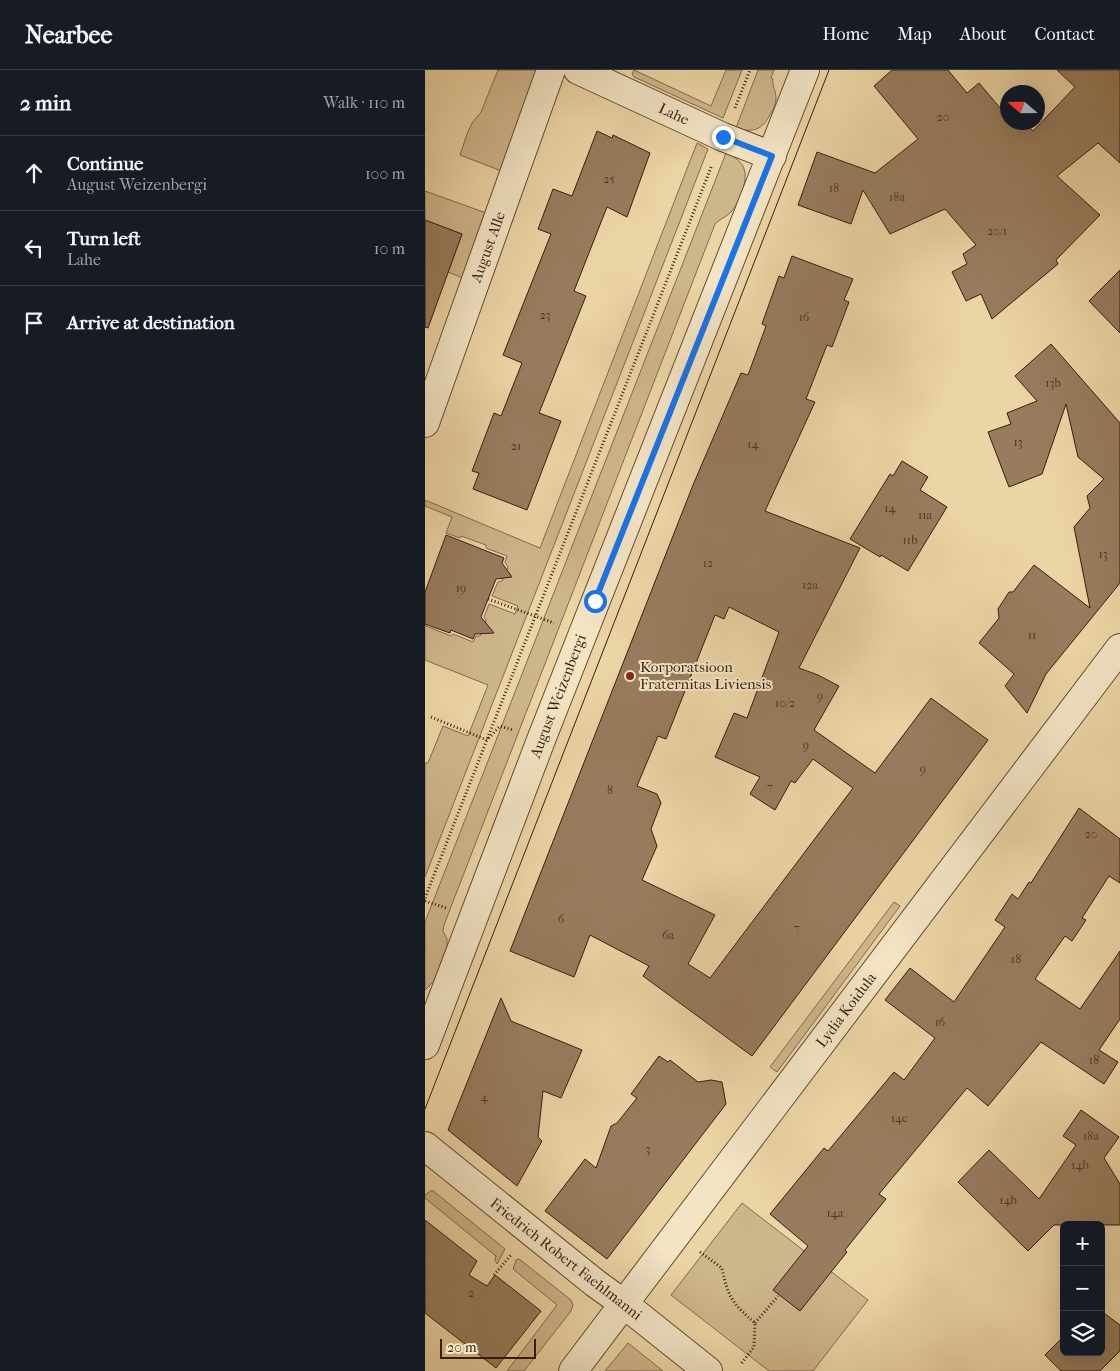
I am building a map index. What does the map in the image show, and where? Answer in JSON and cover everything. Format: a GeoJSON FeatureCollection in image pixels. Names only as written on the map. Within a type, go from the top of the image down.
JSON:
{"type":"FeatureCollection","features":[{"type":"Feature","properties":{"kind":"street","name":"August Alle"},"geometry":{"type":"LineString","coordinates":[[425,423],[551,70]]}},
{"type":"Feature","properties":{"kind":"street","name":"Lahe"},"geometry":{"type":"LineString","coordinates":[[577,70],[723,137],[772,156]]}},
{"type":"Feature","properties":{"kind":"street","name":"August Weizenbergi"},"geometry":{"type":"LineString","coordinates":[[427,1032],[805,70]]}},
{"type":"Feature","properties":{"kind":"street","name":"Lydia Koidula"},"geometry":{"type":"LineString","coordinates":[[573,1371],[1120,648]]}},
{"type":"Feature","properties":{"kind":"street","name":"Friedrich Robert Faehlmanni"},"geometry":{"type":"LineString","coordinates":[[425,1146],[708,1371]]}},
{"type":"Feature","properties":{"kind":"path"},"geometry":{"type":"LineString","coordinates":[[425,898],[750,70]]}},
{"type":"Feature","properties":{"kind":"path"},"geometry":{"type":"LineString","coordinates":[[488,599],[583,633]]}},
{"type":"Feature","properties":{"kind":"path"},"geometry":{"type":"LineString","coordinates":[[431,718],[487,740]]}},
{"type":"Feature","properties":{"kind":"path"},"geometry":{"type":"LineString","coordinates":[[487,740],[500,726],[541,740]]}},
{"type":"Feature","properties":{"kind":"path"},"geometry":{"type":"LineString","coordinates":[[694,1247],[722,1268],[726,1288],[735,1305],[755,1323]]}},
{"type":"Feature","properties":{"kind":"path"},"geometry":{"type":"LineString","coordinates":[[494,1275],[514,1251]]}},
{"type":"Feature","properties":{"kind":"path"},"geometry":{"type":"LineString","coordinates":[[741,1364],[754,1346],[755,1323],[778,1296]]}},
{"type":"Feature","properties":{"kind":"shaded area"},"geometry":{"type":"Polygon","coordinates":[[[498,70],[537,70],[504,172],[460,155],[467,134],[472,123],[481,112],[498,70]]]}},
{"type":"Feature","properties":{"kind":"shaded area"},"geometry":{"type":"Polygon","coordinates":[[[634,70],[711,106],[726,70],[742,70],[723,118],[634,77],[632,74],[634,70]]]}},
{"type":"Feature","properties":{"kind":"shaded area"},"geometry":{"type":"Polygon","coordinates":[[[758,70],[774,70],[771,78],[773,79],[776,95],[775,106],[761,127],[753,130],[736,128],[758,70]]]}},
{"type":"Feature","properties":{"kind":"shaded area"},"geometry":{"type":"Polygon","coordinates":[[[697,143],[708,149],[425,877],[425,763],[428,763],[443,726],[468,736],[488,685],[425,660],[425,623],[427,624],[426,626],[451,636],[453,634],[473,642],[476,636],[480,636],[489,604],[515,614],[518,606],[492,596],[498,582],[502,581],[508,567],[505,562],[507,556],[486,548],[486,545],[446,533],[452,517],[425,506],[425,500],[540,548],[697,143]]]}},
{"type":"Feature","properties":{"kind":"shaded area"},"geometry":{"type":"Polygon","coordinates":[[[726,153],[739,161],[744,170],[745,181],[741,195],[733,210],[715,224],[444,925],[443,931],[447,939],[447,947],[434,981],[425,990],[425,922],[726,153]]]}},
{"type":"Feature","properties":{"kind":"shaded area"},"geometry":{"type":"Polygon","coordinates":[[[425,191],[489,214],[465,279],[448,272],[462,234],[425,220],[425,191]]]}},
{"type":"Feature","properties":{"kind":"shaded area"},"geometry":{"type":"Polygon","coordinates":[[[894,902],[900,906],[777,1072],[770,1067],[894,902]]]}},
{"type":"Feature","properties":{"kind":"shaded area"},"geometry":{"type":"Polygon","coordinates":[[[432,1190],[505,1249],[497,1264],[496,1256],[425,1198],[425,1195],[432,1190]]]}},
{"type":"Feature","properties":{"kind":"shaded area"},"geometry":{"type":"Polygon","coordinates":[[[742,1203],[868,1300],[813,1371],[769,1371],[671,1295],[742,1203]]]}},
{"type":"Feature","properties":{"kind":"shaded area"},"geometry":{"type":"Polygon","coordinates":[[[519,1259],[571,1300],[573,1305],[571,1311],[524,1371],[507,1371],[557,1305],[513,1269],[516,1260],[519,1259]]]}},
{"type":"Feature","properties":{"kind":"shaded area"},"geometry":{"type":"Polygon","coordinates":[[[628,1343],[663,1371],[605,1371],[628,1343]]]}},
{"type":"Feature","properties":{"kind":"building"},"geometry":{"type":"Polygon","coordinates":[[[892,70],[948,70],[967,93],[979,83],[1000,108],[1000,130],[1033,131],[1045,130],[1045,118],[1075,87],[1057,70],[1120,70],[1120,163],[1098,143],[1057,176],[1100,215],[1056,260],[1058,264],[992,319],[981,294],[966,301],[952,272],[967,264],[963,254],[976,245],[945,209],[890,234],[863,190],[851,224],[798,205],[817,152],[875,173],[918,139],[874,86],[892,70]]]}},
{"type":"Feature","properties":{"kind":"building"},"geometry":{"type":"Polygon","coordinates":[[[597,131],[612,138],[613,135],[650,153],[627,217],[607,207],[574,291],[586,296],[539,413],[561,421],[527,510],[473,489],[479,473],[472,471],[494,413],[501,416],[522,363],[503,355],[551,234],[538,229],[553,189],[572,196],[597,131]]]}},
{"type":"Feature","properties":{"kind":"building"},"geometry":{"type":"Polygon","coordinates":[[[425,220],[462,234],[428,328],[425,327],[425,220]]]}},
{"type":"Feature","properties":{"kind":"building"},"geometry":{"type":"Polygon","coordinates":[[[792,256],[853,279],[844,300],[849,302],[832,347],[827,345],[806,399],[815,402],[765,511],[860,548],[799,668],[839,686],[814,730],[875,773],[931,698],[988,740],[752,1056],[643,976],[649,966],[590,935],[574,977],[510,951],[693,485],[741,373],[748,375],[766,326],[762,324],[779,276],[784,278],[792,256]],[[729,607],[724,619],[715,615],[666,739],[658,736],[637,786],[657,794],[661,803],[651,829],[657,846],[642,880],[715,915],[688,964],[710,978],[853,788],[813,759],[795,783],[791,781],[775,810],[750,794],[760,777],[715,757],[734,713],[747,718],[779,632],[729,607]]]}},
{"type":"Feature","properties":{"kind":"building"},"geometry":{"type":"Polygon","coordinates":[[[1120,270],[1120,333],[1089,301],[1120,270]]]}},
{"type":"Feature","properties":{"kind":"building"},"geometry":{"type":"Polygon","coordinates":[[[1051,344],[1120,423],[1120,583],[1046,674],[1027,713],[1005,686],[1014,674],[979,643],[999,618],[998,609],[1009,592],[1013,592],[1034,565],[1090,608],[1074,527],[1090,508],[1087,496],[1104,479],[1078,457],[1066,404],[1042,474],[1009,487],[988,432],[1011,424],[1007,413],[1037,401],[1015,376],[1051,344]]]}},
{"type":"Feature","properties":{"kind":"building"},"geometry":{"type":"Polygon","coordinates":[[[902,461],[928,477],[920,490],[947,507],[908,571],[850,539],[890,474],[893,476],[902,461]]]}},
{"type":"Feature","properties":{"kind":"building"},"geometry":{"type":"Polygon","coordinates":[[[446,535],[504,558],[502,563],[512,577],[496,579],[481,617],[494,633],[475,634],[473,639],[451,630],[450,633],[425,624],[425,592],[446,535]]]}},
{"type":"Feature","properties":{"kind":"building"},"geometry":{"type":"Polygon","coordinates":[[[1079,808],[1120,839],[1120,883],[1109,876],[1082,918],[1086,920],[1072,941],[1065,936],[1035,979],[1080,1009],[1120,951],[1120,1019],[1099,1050],[1118,1062],[1104,1084],[1041,1042],[988,1106],[967,1088],[879,1194],[886,1199],[800,1311],[773,1290],[808,1246],[770,1214],[824,1148],[828,1151],[894,1072],[904,1080],[935,1038],[885,1000],[910,968],[954,1002],[1005,927],[995,920],[1012,894],[1018,899],[1029,882],[1031,883],[1079,808]]]}},
{"type":"Feature","properties":{"kind":"building"},"geometry":{"type":"Polygon","coordinates":[[[501,998],[511,1021],[582,1050],[561,1098],[543,1091],[538,1137],[542,1141],[517,1186],[448,1130],[501,998]]]}},
{"type":"Feature","properties":{"kind":"building"},"geometry":{"type":"Polygon","coordinates":[[[659,1056],[668,1062],[670,1060],[698,1082],[711,1080],[722,1082],[726,1104],[607,1259],[545,1211],[585,1159],[596,1168],[611,1126],[617,1123],[637,1098],[631,1094],[659,1056]]]}},
{"type":"Feature","properties":{"kind":"building"},"geometry":{"type":"Polygon","coordinates":[[[1081,1110],[1119,1137],[1104,1158],[1120,1184],[1120,1225],[1105,1225],[1105,1221],[1060,1221],[1060,1225],[1054,1225],[1028,1251],[958,1182],[989,1150],[1039,1199],[1076,1145],[1063,1136],[1081,1110]]]}},
{"type":"Feature","properties":{"kind":"building"},"geometry":{"type":"Polygon","coordinates":[[[425,1220],[477,1261],[469,1275],[487,1286],[495,1275],[541,1311],[496,1368],[425,1313],[425,1220]]]}},
{"type":"Feature","properties":{"kind":"building"},"geometry":{"type":"Polygon","coordinates":[[[1105,1314],[1120,1325],[1120,1351],[1100,1371],[1061,1371],[1045,1355],[1060,1340],[1060,1356],[1105,1356],[1105,1314]]]}},
{"type":"Feature","properties":{"kind":"tram line"},"geometry":{"type":"LineString","coordinates":[[425,1109],[829,70]]}},
{"type":"Feature","properties":{"kind":"place","name":"Korporatsioon Fraternitas Liviensis"},"geometry":{"type":"Point","coordinates":[630,676]}},
{"type":"Feature","properties":{"kind":"route"},"geometry":{"type":"LineString","coordinates":[[595,601],[772,156],[723,137]]}}]}
